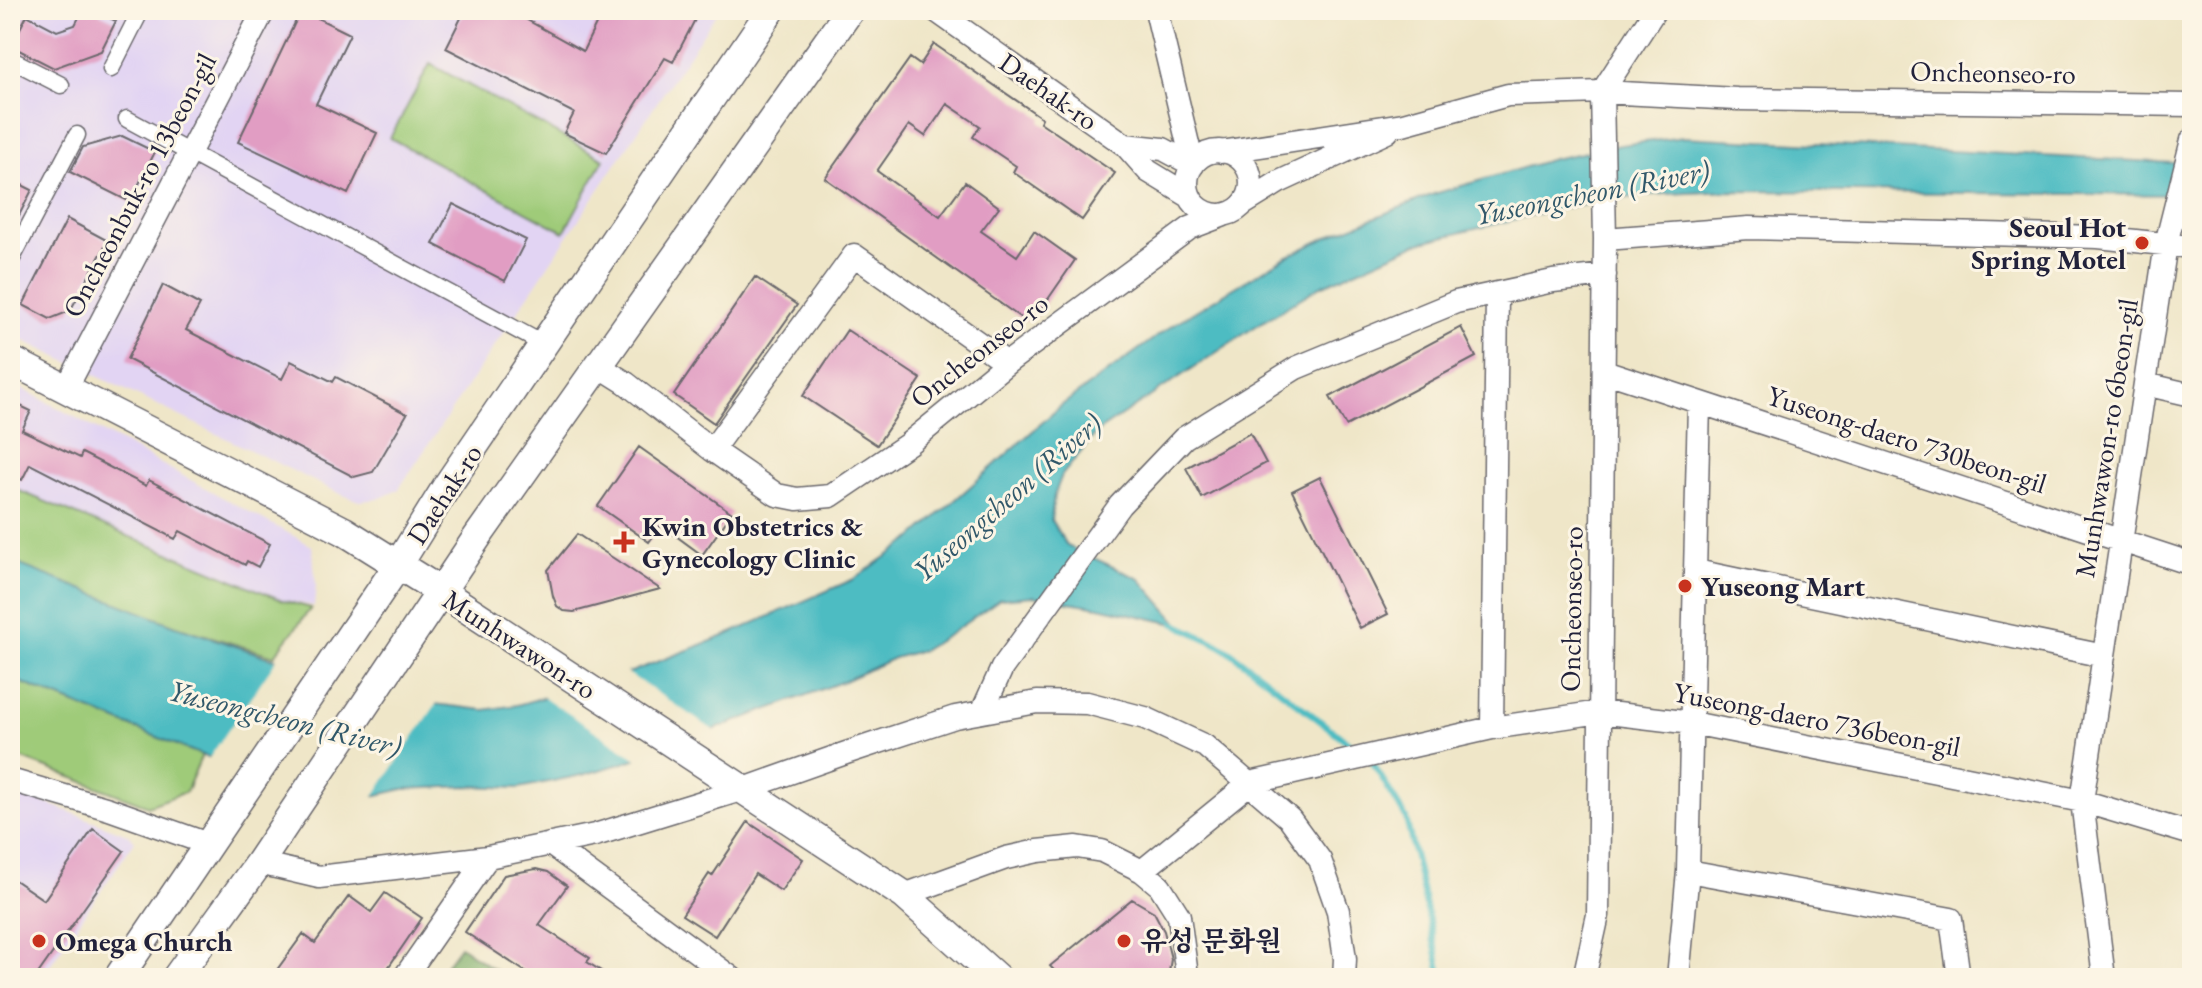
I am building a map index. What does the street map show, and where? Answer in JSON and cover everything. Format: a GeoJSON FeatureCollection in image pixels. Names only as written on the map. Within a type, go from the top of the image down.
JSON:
{"type":"FeatureCollection","features":[{"type":"Feature","properties":{"kind":"street"},"geometry":{"type":"LineString","coordinates":[[111,69],[141,10]]}},
{"type":"Feature","properties":{"kind":"street","name":"Oncheonbuk-ro 13beon-gil"},"geometry":{"type":"LineString","coordinates":[[66,389],[264,10]]}},
{"type":"Feature","properties":{"kind":"street","name":"Daehak-ro"},"geometry":{"type":"LineString","coordinates":[[118,978],[398,565],[433,506],[771,10]]}},
{"type":"Feature","properties":{"kind":"street","name":"Daehak-ro"},"geometry":{"type":"LineString","coordinates":[[259,863],[440,591],[850,10]]}},
{"type":"Feature","properties":{"kind":"street","name":"Daehak-ro"},"geometry":{"type":"LineString","coordinates":[[935,10],[1125,145]]}},
{"type":"Feature","properties":{"kind":"street"},"geometry":{"type":"LineString","coordinates":[[1156,10],[1193,165]]}},
{"type":"Feature","properties":{"kind":"street"},"geometry":{"type":"LineString","coordinates":[[1602,92],[1655,10]]}},
{"type":"Feature","properties":{"kind":"street"},"geometry":{"type":"LineString","coordinates":[[10,59],[61,85]]}},
{"type":"Feature","properties":{"kind":"street","name":"Oncheonseo-ro"},"geometry":{"type":"LineString","coordinates":[[1221,152],[1403,124],[1508,95],[1602,92],[1737,99],[2192,105]]}},
{"type":"Feature","properties":{"kind":"street","name":"Oncheonseo-ro"},"geometry":{"type":"LineString","coordinates":[[1584,978],[1598,915],[1605,275],[1602,92]]}},
{"type":"Feature","properties":{"kind":"street"},"geometry":{"type":"LineString","coordinates":[[127,119],[543,344]]}},
{"type":"Feature","properties":{"kind":"street","name":"Oncheonseo-ro"},"geometry":{"type":"LineString","coordinates":[[712,450],[777,495],[797,499],[831,496],[908,444],[1007,363],[1190,228],[1233,210],[1279,182],[1403,124]]}},
{"type":"Feature","properties":{"kind":"street"},"geometry":{"type":"LineString","coordinates":[[10,262],[77,135]]}},
{"type":"Feature","properties":{"kind":"street","name":"Munhwawon-ro 6beon-gil"},"geometry":{"type":"LineString","coordinates":[[2104,978],[2082,801],[2167,237],[2192,140]]}},
{"type":"Feature","properties":{"kind":"street"},"geometry":{"type":"LineString","coordinates":[[1125,145],[1163,149],[1193,165]]}},
{"type":"Feature","properties":{"kind":"street"},"geometry":{"type":"LineString","coordinates":[[1125,145],[1148,171],[1192,200],[1204,212],[1233,210],[1250,187],[1246,168],[1231,154],[1221,152],[1210,153],[1193,165],[1188,175],[1192,200],[1196,216],[1190,228]]}},
{"type":"Feature","properties":{"kind":"street"},"geometry":{"type":"LineString","coordinates":[[1605,239],[1749,228],[2167,237],[2192,247]]}},
{"type":"Feature","properties":{"kind":"street"},"geometry":{"type":"LineString","coordinates":[[599,366],[626,383],[712,450],[854,255],[1007,363]]}},
{"type":"Feature","properties":{"kind":"street"},"geometry":{"type":"LineString","coordinates":[[982,712],[1002,668],[1120,505],[1184,438],[1296,368],[1456,302],[1553,281],[1605,275]]}},
{"type":"Feature","properties":{"kind":"street"},"geometry":{"type":"LineString","coordinates":[[1492,728],[1497,294]]}},
{"type":"Feature","properties":{"kind":"street","name":"Munhwawon-ro"},"geometry":{"type":"LineString","coordinates":[[10,360],[344,531],[440,591],[904,895],[990,976]]}},
{"type":"Feature","properties":{"kind":"street","name":"Yuseong-daero 730beon-gil"},"geometry":{"type":"LineString","coordinates":[[1604,371],[2192,564]]}},
{"type":"Feature","properties":{"kind":"street"},"geometry":{"type":"LineString","coordinates":[[2145,384],[2192,395]]}},
{"type":"Feature","properties":{"kind":"street"},"geometry":{"type":"LineString","coordinates":[[1678,978],[1688,871],[1699,403]]}},
{"type":"Feature","properties":{"kind":"street"},"geometry":{"type":"LineString","coordinates":[[1696,571],[2104,656]]}},
{"type":"Feature","properties":{"kind":"street"},"geometry":{"type":"LineString","coordinates":[[176,978],[259,863],[319,877],[488,857],[595,835],[744,789],[905,732],[982,712],[1037,702],[1087,703],[1145,718],[1205,746],[1250,783],[1290,819],[1320,860],[1338,911],[1345,959],[1344,978]]}},
{"type":"Feature","properties":{"kind":"street","name":"Yuseong-daero 736beon-gil"},"geometry":{"type":"LineString","coordinates":[[1250,783],[1492,728],[1600,712],[1692,723],[2082,801],[2192,834]]}},
{"type":"Feature","properties":{"kind":"street"},"geometry":{"type":"LineString","coordinates":[[11,782],[124,814],[208,844]]}},
{"type":"Feature","properties":{"kind":"street"},"geometry":{"type":"LineString","coordinates":[[1142,871],[1250,783]]}},
{"type":"Feature","properties":{"kind":"street"},"geometry":{"type":"LineString","coordinates":[[550,844],[732,978]]}},
{"type":"Feature","properties":{"kind":"street"},"geometry":{"type":"LineString","coordinates":[[904,895],[1006,858],[1077,847],[1102,851],[1142,871],[1160,886],[1179,916],[1186,968],[1184,978]]}},
{"type":"Feature","properties":{"kind":"street"},"geometry":{"type":"LineString","coordinates":[[404,978],[488,857]]}},
{"type":"Feature","properties":{"kind":"street"},"geometry":{"type":"LineString","coordinates":[[1688,871],[1951,919],[1959,978]]}},
{"type":"Feature","properties":{"kind":"shaded area"},"geometry":{"type":"Polygon","coordinates":[[[10,10],[719,10],[398,490],[378,499],[360,501],[10,334],[10,10]]]}},
{"type":"Feature","properties":{"kind":"shaded area"},"geometry":{"type":"Polygon","coordinates":[[[10,382],[312,546],[316,585],[314,606],[282,600],[10,487],[10,382]]]}},
{"type":"Feature","properties":{"kind":"shaded area"},"geometry":{"type":"Polygon","coordinates":[[[10,789],[127,834],[135,841],[41,978],[10,978],[10,789]]]}},
{"type":"Feature","properties":{"kind":"green space"},"geometry":{"type":"Polygon","coordinates":[[[430,64],[604,159],[564,232],[390,138],[430,64]]]}},
{"type":"Feature","properties":{"kind":"green space"},"geometry":{"type":"Polygon","coordinates":[[[10,487],[282,600],[311,608],[274,656],[176,626],[26,569],[10,561],[10,487]]]}},
{"type":"Feature","properties":{"kind":"green space"},"geometry":{"type":"Polygon","coordinates":[[[10,678],[202,755],[186,792],[148,806],[10,754],[10,678]]]}},
{"type":"Feature","properties":{"kind":"green space"},"geometry":{"type":"Polygon","coordinates":[[[460,946],[506,978],[436,978],[460,946]]]}},
{"type":"Feature","properties":{"kind":"water","name":"Yuseongcheon (River)"},"geometry":{"type":"Polygon","coordinates":[[[1684,137],[2192,164],[2192,195],[1732,191],[1645,195],[1553,210],[1418,243],[1319,287],[1256,326],[1097,432],[1062,475],[1054,496],[1051,520],[1067,546],[1140,579],[1180,625],[1032,596],[1000,599],[923,650],[894,658],[844,681],[627,762],[582,775],[519,788],[468,786],[404,789],[351,801],[202,755],[10,678],[10,561],[176,626],[268,657],[434,704],[484,710],[517,705],[631,672],[727,635],[854,579],[909,541],[1062,405],[1174,324],[1284,258],[1336,233],[1434,194],[1553,159],[1621,145],[1684,137]]]}},
{"type":"Feature","properties":{"kind":"pier"},"geometry":{"type":"Polygon","coordinates":[[[279,656],[439,700],[371,800],[351,805],[207,761],[279,656]]]}},
{"type":"Feature","properties":{"kind":"pier"},"geometry":{"type":"Polygon","coordinates":[[[623,670],[716,732],[640,761],[539,694],[623,670]]]}},
{"type":"Feature","properties":{"kind":"building"},"geometry":{"type":"Polygon","coordinates":[[[83,10],[93,10],[116,21],[101,51],[54,68],[11,46],[27,15],[57,31],[75,25],[83,10]]]}},
{"type":"Feature","properties":{"kind":"building"},"geometry":{"type":"Polygon","coordinates":[[[301,10],[350,34],[316,104],[377,133],[348,194],[238,142],[301,10]]]}},
{"type":"Feature","properties":{"kind":"building"},"geometry":{"type":"Polygon","coordinates":[[[465,10],[509,10],[583,51],[603,10],[700,10],[673,62],[665,58],[606,153],[564,133],[574,113],[446,48],[465,10]]]}},
{"type":"Feature","properties":{"kind":"building"},"geometry":{"type":"Polygon","coordinates":[[[934,44],[1042,118],[1040,122],[1115,173],[1082,220],[1013,172],[1016,166],[973,137],[980,126],[947,104],[925,136],[909,125],[877,171],[940,216],[965,182],[999,207],[981,231],[1017,256],[1034,231],[1075,260],[1035,318],[1025,321],[825,178],[910,58],[920,65],[934,44]]]}},
{"type":"Feature","properties":{"kind":"building"},"geometry":{"type":"Polygon","coordinates":[[[122,136],[155,152],[130,202],[70,172],[83,147],[122,136]]]}},
{"type":"Feature","properties":{"kind":"building"},"geometry":{"type":"Polygon","coordinates":[[[10,179],[32,190],[10,233],[10,179]]]}},
{"type":"Feature","properties":{"kind":"building"},"geometry":{"type":"Polygon","coordinates":[[[453,204],[526,240],[505,281],[433,244],[453,204]]]}},
{"type":"Feature","properties":{"kind":"building"},"geometry":{"type":"Polygon","coordinates":[[[67,219],[108,241],[70,311],[50,319],[23,305],[67,219]]]}},
{"type":"Feature","properties":{"kind":"building"},"geometry":{"type":"Polygon","coordinates":[[[755,277],[797,305],[714,423],[674,395],[755,277]]]}},
{"type":"Feature","properties":{"kind":"building"},"geometry":{"type":"Polygon","coordinates":[[[163,285],[200,305],[186,330],[282,379],[291,361],[333,382],[336,377],[407,414],[373,472],[354,477],[127,359],[163,285]]]}},
{"type":"Feature","properties":{"kind":"building"},"geometry":{"type":"Polygon","coordinates":[[[1461,327],[1476,357],[1346,426],[1330,397],[1461,327]]]}},
{"type":"Feature","properties":{"kind":"building"},"geometry":{"type":"Polygon","coordinates":[[[847,330],[921,379],[877,445],[803,396],[847,330]]]}},
{"type":"Feature","properties":{"kind":"building"},"geometry":{"type":"Polygon","coordinates":[[[10,401],[31,411],[22,430],[80,458],[82,453],[146,486],[149,480],[270,544],[258,567],[247,561],[245,565],[180,531],[175,539],[30,464],[22,480],[10,474],[10,401]]]}},
{"type":"Feature","properties":{"kind":"building"},"geometry":{"type":"Polygon","coordinates":[[[1250,433],[1266,463],[1202,498],[1186,468],[1250,433]]]}},
{"type":"Feature","properties":{"kind":"building"},"geometry":{"type":"Polygon","coordinates":[[[639,447],[732,513],[702,555],[661,525],[649,542],[598,506],[639,447]]]}},
{"type":"Feature","properties":{"kind":"building"},"geometry":{"type":"Polygon","coordinates":[[[1320,477],[1388,614],[1360,628],[1292,491],[1320,477]]]}},
{"type":"Feature","properties":{"kind":"building"},"geometry":{"type":"Polygon","coordinates":[[[577,534],[660,589],[574,612],[564,611],[557,606],[553,596],[548,570],[577,534]]]}},
{"type":"Feature","properties":{"kind":"building"},"geometry":{"type":"Polygon","coordinates":[[[748,822],[803,859],[781,891],[755,874],[715,936],[682,915],[748,822]]]}},
{"type":"Feature","properties":{"kind":"building"},"geometry":{"type":"Polygon","coordinates":[[[93,829],[124,851],[35,978],[10,978],[10,877],[44,900],[93,829]]]}},
{"type":"Feature","properties":{"kind":"building"},"geometry":{"type":"Polygon","coordinates":[[[536,869],[548,872],[567,886],[539,925],[590,958],[587,962],[612,978],[535,978],[465,932],[504,875],[536,869]]]}},
{"type":"Feature","properties":{"kind":"building"},"geometry":{"type":"Polygon","coordinates":[[[385,893],[422,918],[381,978],[271,978],[303,934],[315,943],[349,896],[371,912],[385,893]]]}},
{"type":"Feature","properties":{"kind":"building","name":"유성 문화원"},"geometry":{"type":"Polygon","coordinates":[[[1132,899],[1154,912],[1164,931],[1171,959],[1168,978],[1061,978],[1050,966],[1132,899]]]}},
{"type":"Feature","properties":{"kind":"waterway"},"geometry":{"type":"LineString","coordinates":[[1174,623],[1225,648],[1362,753]]}},
{"type":"Feature","properties":{"kind":"waterway"},"geometry":{"type":"LineString","coordinates":[[1371,760],[1406,818],[1442,978]]}},
{"type":"Feature","properties":{"kind":"place","name":"Seoul Hot Spring Motel"},"geometry":{"type":"Point","coordinates":[2142,243]}},
{"type":"Feature","properties":{"kind":"place","name":"Kwin Obstetrics & Gynecology Clinic"},"geometry":{"type":"Point","coordinates":[624,542]}},
{"type":"Feature","properties":{"kind":"place","name":"Yuseong Mart"},"geometry":{"type":"Point","coordinates":[1685,586]}},
{"type":"Feature","properties":{"kind":"place","name":"Omega Church"},"geometry":{"type":"Point","coordinates":[39,941]}},
{"type":"Feature","properties":{"kind":"place","name":"유성 문화원"},"geometry":{"type":"Point","coordinates":[1124,941]}}]}
